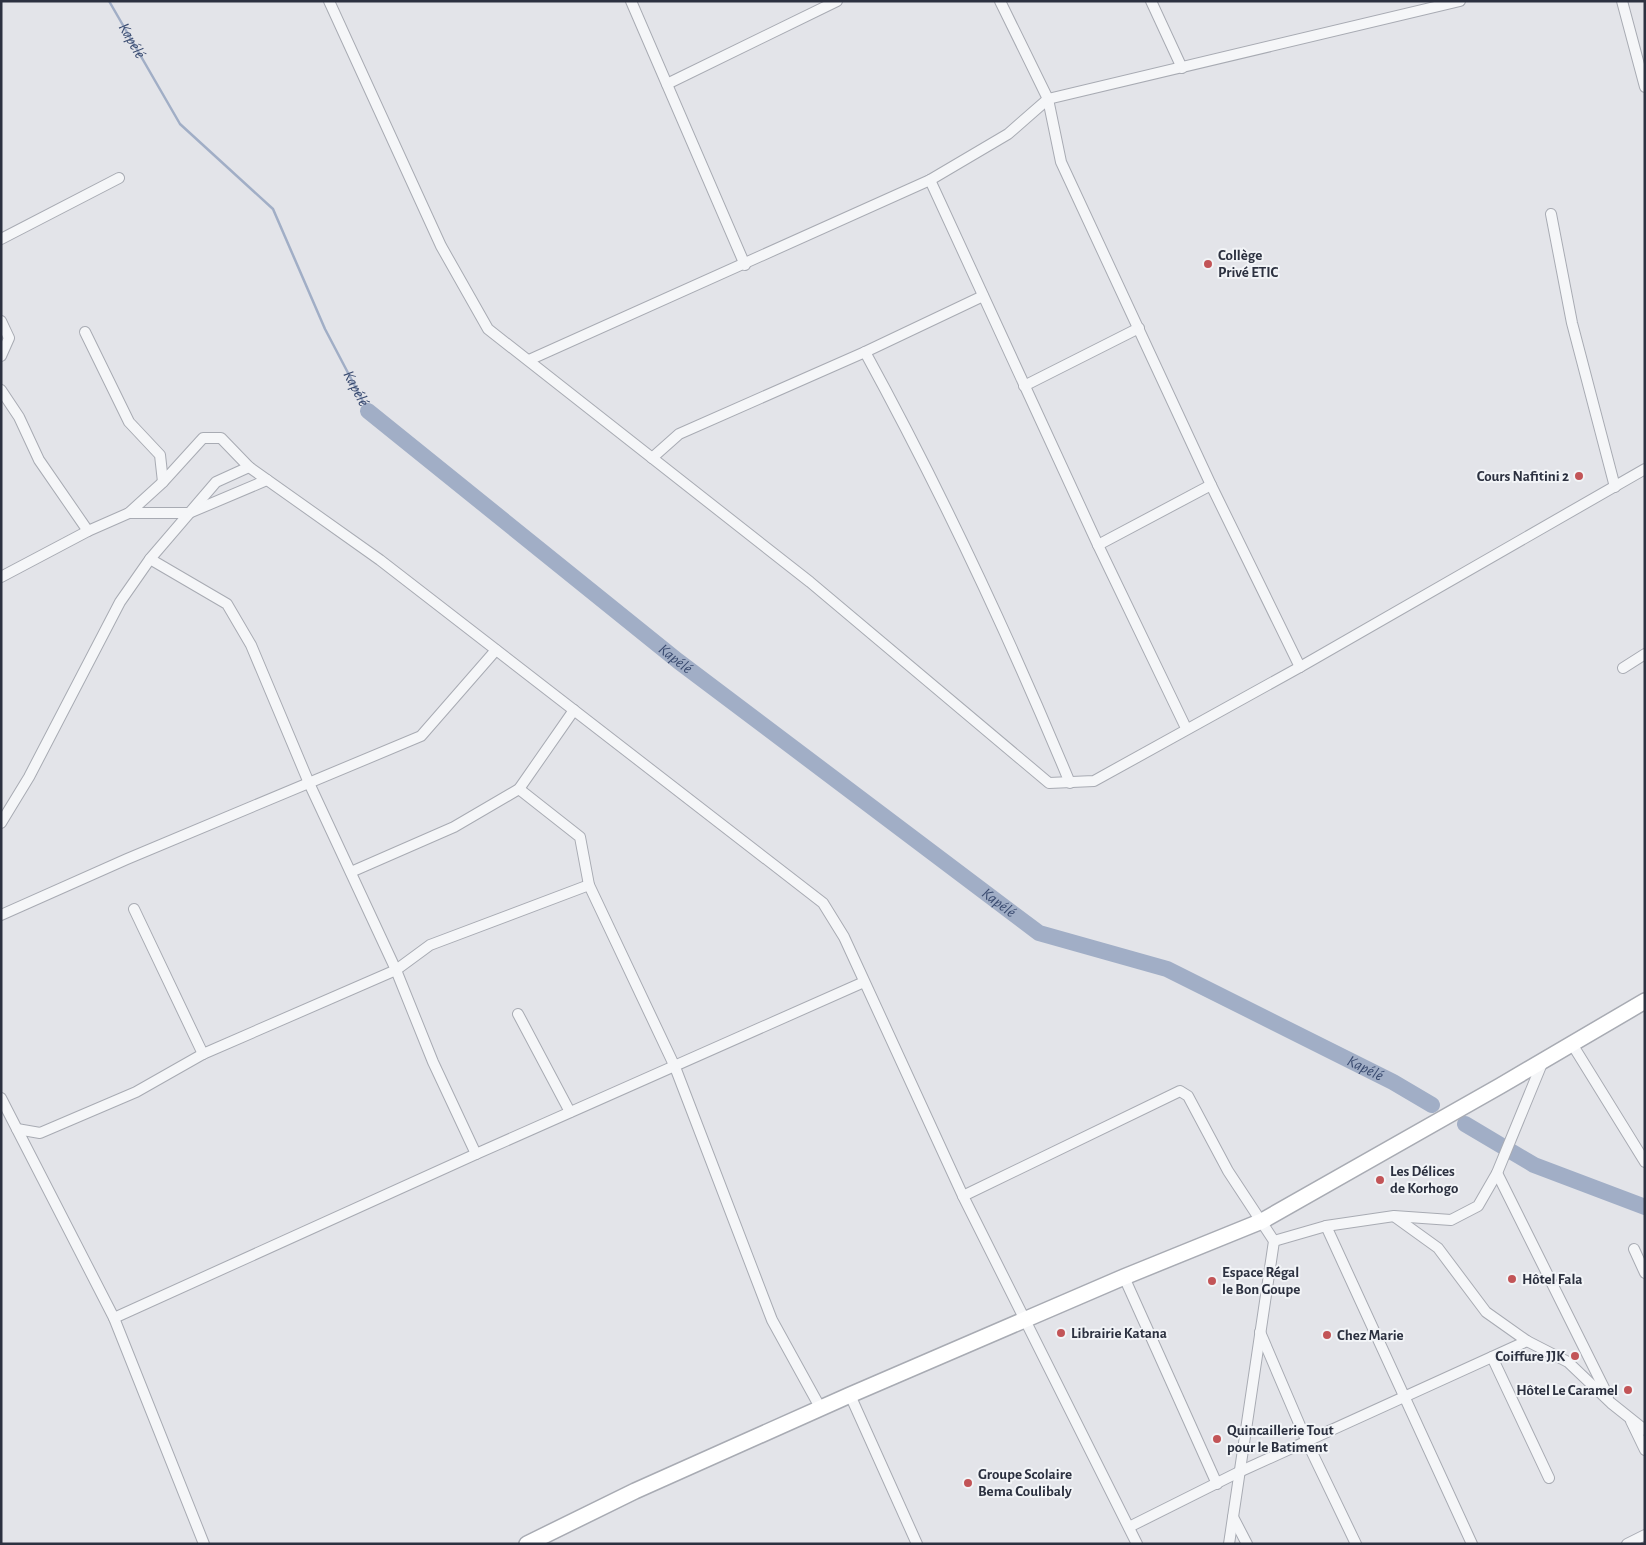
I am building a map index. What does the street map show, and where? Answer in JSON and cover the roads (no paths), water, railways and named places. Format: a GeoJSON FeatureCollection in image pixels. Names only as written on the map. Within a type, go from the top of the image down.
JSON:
{"type":"FeatureCollection","features":[{"type":"Feature","properties":{"kind":"street"},"geometry":{"type":"LineString","coordinates":[[329,1],[441,246],[488,329],[810,582],[1049,783],[1094,781],[1186,728],[1300,667],[1645,469]]}},
{"type":"Feature","properties":{"kind":"street"},"geometry":{"type":"LineString","coordinates":[[631,1],[745,265]]}},
{"type":"Feature","properties":{"kind":"street"},"geometry":{"type":"LineString","coordinates":[[667,84],[837,1]]}},
{"type":"Feature","properties":{"kind":"street"},"geometry":{"type":"LineString","coordinates":[[1000,1],[1048,99],[1061,162],[1211,485],[1300,667]]}},
{"type":"Feature","properties":{"kind":"street"},"geometry":{"type":"LineString","coordinates":[[1151,1],[1182,68]]}},
{"type":"Feature","properties":{"kind":"street"},"geometry":{"type":"LineString","coordinates":[[529,360],[745,265],[930,180],[1008,134],[1048,99],[1460,1]]}},
{"type":"Feature","properties":{"kind":"street"},"geometry":{"type":"LineString","coordinates":[[1622,1],[1645,87]]}},
{"type":"Feature","properties":{"kind":"street"},"geometry":{"type":"LineString","coordinates":[[1,239],[120,178]]}},
{"type":"Feature","properties":{"kind":"street"},"geometry":{"type":"LineString","coordinates":[[930,180],[1098,546],[1186,728]]}},
{"type":"Feature","properties":{"kind":"street"},"geometry":{"type":"LineString","coordinates":[[1551,214],[1572,324],[1615,487]]}},
{"type":"Feature","properties":{"kind":"street"},"geometry":{"type":"LineString","coordinates":[[652,458],[678,434],[865,352],[983,296]]}},
{"type":"Feature","properties":{"kind":"street"},"geometry":{"type":"LineString","coordinates":[[1,321],[9,338],[1,356]]}},
{"type":"Feature","properties":{"kind":"street"},"geometry":{"type":"LineString","coordinates":[[1024,386],[1138,328]]}},
{"type":"Feature","properties":{"kind":"street"},"geometry":{"type":"LineString","coordinates":[[85,332],[129,422],[160,455],[163,482]]}},
{"type":"Feature","properties":{"kind":"street"},"geometry":{"type":"LineString","coordinates":[[865,352],[912,439],[1039,707],[1070,783]]}},
{"type":"Feature","properties":{"kind":"street"},"geometry":{"type":"LineString","coordinates":[[1,390],[19,417],[39,460],[88,530]]}},
{"type":"Feature","properties":{"kind":"street"},"geometry":{"type":"LineString","coordinates":[[1,578],[88,530],[129,513],[163,482],[203,438],[221,438],[249,468],[380,560],[823,903],[844,937],[963,1196],[1137,1544]]}},
{"type":"Feature","properties":{"kind":"street"},"geometry":{"type":"LineString","coordinates":[[1,823],[29,777],[120,602],[150,559],[216,482],[249,468]]}},
{"type":"Feature","properties":{"kind":"street"},"geometry":{"type":"LineString","coordinates":[[129,513],[189,513],[268,480]]}},
{"type":"Feature","properties":{"kind":"street"},"geometry":{"type":"LineString","coordinates":[[1098,546],[1211,485]]}},
{"type":"Feature","properties":{"kind":"street"},"geometry":{"type":"LineString","coordinates":[[150,559],[227,604],[251,645],[309,783],[352,872],[396,970],[433,1062],[476,1154]]}},
{"type":"Feature","properties":{"kind":"street"},"geometry":{"type":"LineString","coordinates":[[1,915],[127,859],[421,736],[496,650]]}},
{"type":"Feature","properties":{"kind":"street"},"geometry":{"type":"LineString","coordinates":[[1623,668],[1645,654]]}},
{"type":"Feature","properties":{"kind":"street"},"geometry":{"type":"LineString","coordinates":[[352,872],[454,827],[519,789],[574,710]]}},
{"type":"Feature","properties":{"kind":"street"},"geometry":{"type":"LineString","coordinates":[[519,789],[580,837],[588,885],[674,1067],[772,1320],[821,1409]]}},
{"type":"Feature","properties":{"kind":"street"},"geometry":{"type":"LineString","coordinates":[[17,1129],[40,1133],[136,1092],[203,1054],[396,970],[430,945],[588,885]]}},
{"type":"Feature","properties":{"kind":"street"},"geometry":{"type":"LineString","coordinates":[[134,909],[203,1054]]}},
{"type":"Feature","properties":{"kind":"street"},"geometry":{"type":"LineString","coordinates":[[114,1318],[476,1154],[864,982]]}},
{"type":"Feature","properties":{"kind":"street"},"geometry":{"type":"LineString","coordinates":[[527,1544],[635,1491],[850,1395],[1026,1321],[1124,1277],[1262,1221],[1543,1062],[1645,1001]]}},
{"type":"Feature","properties":{"kind":"street"},"geometry":{"type":"LineString","coordinates":[[518,1014],[570,1112]]}},
{"type":"Feature","properties":{"kind":"street"},"geometry":{"type":"LineString","coordinates":[[1572,1044],[1645,1162]]}},
{"type":"Feature","properties":{"kind":"street"},"geometry":{"type":"LineString","coordinates":[[1274,1241],[1326,1226],[1394,1216],[1451,1220],[1478,1206],[1497,1173],[1543,1062]]}},
{"type":"Feature","properties":{"kind":"street"},"geometry":{"type":"LineString","coordinates":[[963,1196],[1180,1091],[1188,1096],[1196,1107],[1208,1136],[1274,1241],[1259,1331],[1229,1544]]}},
{"type":"Feature","properties":{"kind":"street"},"geometry":{"type":"LineString","coordinates":[[1,1098],[114,1318],[204,1544]]}},
{"type":"Feature","properties":{"kind":"street"},"geometry":{"type":"LineString","coordinates":[[1497,1173],[1611,1403]]}},
{"type":"Feature","properties":{"kind":"street"},"geometry":{"type":"LineString","coordinates":[[1394,1216],[1438,1248],[1486,1312],[1527,1341],[1568,1362],[1611,1403],[1645,1430]]}},
{"type":"Feature","properties":{"kind":"street"},"geometry":{"type":"LineString","coordinates":[[1326,1226],[1472,1544]]}},
{"type":"Feature","properties":{"kind":"street"},"geometry":{"type":"LineString","coordinates":[[1634,1250],[1645,1273]]}},
{"type":"Feature","properties":{"kind":"street"},"geometry":{"type":"LineString","coordinates":[[1124,1277],[1217,1484]]}},
{"type":"Feature","properties":{"kind":"street"},"geometry":{"type":"LineString","coordinates":[[1259,1331],[1307,1442],[1356,1544]]}},
{"type":"Feature","properties":{"kind":"street"},"geometry":{"type":"LineString","coordinates":[[1129,1527],[1239,1472],[1527,1341]]}},
{"type":"Feature","properties":{"kind":"street"},"geometry":{"type":"LineString","coordinates":[[1492,1357],[1549,1478]]}},
{"type":"Feature","properties":{"kind":"street"},"geometry":{"type":"LineString","coordinates":[[850,1395],[917,1544]]}},
{"type":"Feature","properties":{"kind":"street"},"geometry":{"type":"LineString","coordinates":[[1629,1418],[1645,1450]]}},
{"type":"Feature","properties":{"kind":"street"},"geometry":{"type":"LineString","coordinates":[[1233,1517],[1247,1544]]}},
{"type":"Feature","properties":{"kind":"street"},"geometry":{"type":"LineString","coordinates":[[1627,1544],[1645,1535]]}},
{"type":"Feature","properties":{"kind":"waterway","name":"Kapélé"},"geometry":{"type":"LineString","coordinates":[[109,1],[180,124],[273,209],[325,329],[368,411]]}},
{"type":"Feature","properties":{"kind":"waterway","name":"Kapélé"},"geometry":{"type":"LineString","coordinates":[[368,411],[678,661],[1039,933],[1167,969],[1393,1082],[1432,1105]]}},
{"type":"Feature","properties":{"kind":"waterway","name":"Kapélé"},"geometry":{"type":"LineString","coordinates":[[1465,1124],[1534,1165],[1645,1207]]}},
{"type":"Feature","properties":{"kind":"place","name":"Collège Privé ETIC"},"geometry":{"type":"Point","coordinates":[1208,264]}},
{"type":"Feature","properties":{"kind":"place","name":"Cours Nafitini 2"},"geometry":{"type":"Point","coordinates":[1579,476]}},
{"type":"Feature","properties":{"kind":"place","name":"Les Délices de Korhogo"},"geometry":{"type":"Point","coordinates":[1380,1180]}},
{"type":"Feature","properties":{"kind":"place","name":"Hôtel Fala"},"geometry":{"type":"Point","coordinates":[1512,1279]}},
{"type":"Feature","properties":{"kind":"place","name":"Espace Régal le Bon Goupe"},"geometry":{"type":"Point","coordinates":[1212,1281]}},
{"type":"Feature","properties":{"kind":"place","name":"Librairie Katana"},"geometry":{"type":"Point","coordinates":[1061,1333]}},
{"type":"Feature","properties":{"kind":"place","name":"Chez Marie"},"geometry":{"type":"Point","coordinates":[1327,1335]}},
{"type":"Feature","properties":{"kind":"place","name":"Coiffure JJK"},"geometry":{"type":"Point","coordinates":[1575,1356]}},
{"type":"Feature","properties":{"kind":"place","name":"Hôtel Le Caramel"},"geometry":{"type":"Point","coordinates":[1628,1390]}},
{"type":"Feature","properties":{"kind":"place","name":"Quincaillerie Tout pour le Batiment"},"geometry":{"type":"Point","coordinates":[1217,1439]}},
{"type":"Feature","properties":{"kind":"place","name":"Groupe Scolaire Bema Coulibaly"},"geometry":{"type":"Point","coordinates":[968,1483]}}]}
